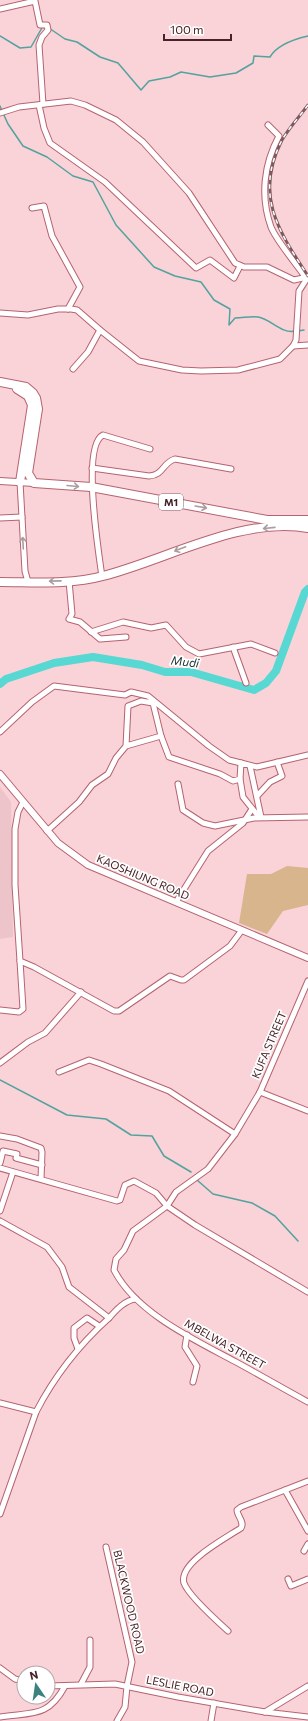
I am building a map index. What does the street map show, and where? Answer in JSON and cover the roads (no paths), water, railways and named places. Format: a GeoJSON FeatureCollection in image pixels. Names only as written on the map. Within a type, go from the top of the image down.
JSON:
{"type":"FeatureCollection","features":[{"type":"Feature","properties":{"kind":"highway"},"geometry":{"type":"LineString","coordinates":[[0,382],[26,388],[33,393],[36,398],[38,409],[28,474],[34,483]]}},
{"type":"Feature","properties":{"kind":"highway"},"geometry":{"type":"LineString","coordinates":[[0,386],[21,390],[28,396],[32,405],[20,482]]}},
{"type":"Feature","properties":{"kind":"highway","name":"M1"},"geometry":{"type":"LineString","coordinates":[[34,483],[91,487],[267,520],[308,520]]}},
{"type":"Feature","properties":{"kind":"highway"},"geometry":{"type":"LineString","coordinates":[[0,582],[70,581],[102,577],[139,566],[182,548],[217,537],[286,526],[308,528]]}},
{"type":"Feature","properties":{"kind":"street"},"geometry":{"type":"LineString","coordinates":[[0,9],[35,1],[40,25],[47,25],[48,30],[42,37],[39,45],[41,105],[44,128],[50,143],[105,182],[196,268],[210,260],[234,278],[240,266]]}},
{"type":"Feature","properties":{"kind":"street"},"geometry":{"type":"LineString","coordinates":[[0,113],[19,108],[62,101],[79,103],[116,120],[129,129],[143,142],[189,193],[214,228],[230,257],[240,266],[267,267],[294,280],[307,277]]}},
{"type":"Feature","properties":{"kind":"street"},"geometry":{"type":"LineString","coordinates":[[268,125],[279,136],[270,153],[264,180],[266,205],[272,228],[307,277]]}},
{"type":"Feature","properties":{"kind":"street"},"geometry":{"type":"LineString","coordinates":[[32,208],[44,206],[52,236],[80,287],[68,309]]}},
{"type":"Feature","properties":{"kind":"street"},"geometry":{"type":"LineString","coordinates":[[0,312],[28,315],[68,309],[77,310],[139,361],[182,370],[201,372],[238,370],[280,359],[293,346],[296,340],[299,291],[307,277]]}},
{"type":"Feature","properties":{"kind":"street"},"geometry":{"type":"LineString","coordinates":[[73,369],[88,352],[100,330]]}},
{"type":"Feature","properties":{"kind":"street"},"geometry":{"type":"LineString","coordinates":[[293,346],[308,345]]}},
{"type":"Feature","properties":{"kind":"street"},"geometry":{"type":"LineString","coordinates":[[102,577],[91,487],[92,468],[98,440],[103,435],[150,449]]}},
{"type":"Feature","properties":{"kind":"street"},"geometry":{"type":"LineString","coordinates":[[92,468],[155,476],[159,474],[170,460],[175,459],[231,468]]}},
{"type":"Feature","properties":{"kind":"street"},"geometry":{"type":"LineString","coordinates":[[0,481],[34,483]]}},
{"type":"Feature","properties":{"kind":"street"},"geometry":{"type":"LineString","coordinates":[[20,482],[25,571],[28,582]]}},
{"type":"Feature","properties":{"kind":"street"},"geometry":{"type":"LineString","coordinates":[[0,518],[22,517]]}},
{"type":"Feature","properties":{"kind":"street"},"geometry":{"type":"LineString","coordinates":[[70,581],[72,614],[69,619],[80,622],[100,639],[126,637]]}},
{"type":"Feature","properties":{"kind":"street"},"geometry":{"type":"LineString","coordinates":[[91,632],[123,622],[152,628],[166,625],[186,647],[199,654],[251,644],[275,653]]}},
{"type":"Feature","properties":{"kind":"street"},"geometry":{"type":"LineString","coordinates":[[233,647],[246,683]]}},
{"type":"Feature","properties":{"kind":"street"},"geometry":{"type":"LineString","coordinates":[[0,732],[32,702],[54,686],[124,695],[131,692],[148,696],[209,746],[229,760],[257,768],[308,755]]}},
{"type":"Feature","properties":{"kind":"street"},"geometry":{"type":"LineString","coordinates":[[126,746],[128,706],[141,701],[153,704],[161,736],[169,757],[220,774],[233,780],[240,779]]}},
{"type":"Feature","properties":{"kind":"street"},"geometry":{"type":"LineString","coordinates":[[47,831],[79,802],[96,781],[108,774],[116,758],[126,746],[161,736]]}},
{"type":"Feature","properties":{"kind":"street"},"geometry":{"type":"LineString","coordinates":[[257,796],[270,782],[282,776],[277,762]]}},
{"type":"Feature","properties":{"kind":"street"},"geometry":{"type":"LineString","coordinates":[[241,763],[240,779],[244,797],[252,809],[260,817]]}},
{"type":"Feature","properties":{"kind":"street"},"geometry":{"type":"LineString","coordinates":[[250,766],[260,817]]}},
{"type":"Feature","properties":{"kind":"street","name":"KAOSHIUNG ROAD"},"geometry":{"type":"LineString","coordinates":[[0,774],[47,831],[72,854],[88,865],[308,958]]}},
{"type":"Feature","properties":{"kind":"street"},"geometry":{"type":"LineString","coordinates":[[178,784],[183,810],[203,823],[215,826],[260,817],[308,817]]}},
{"type":"Feature","properties":{"kind":"street"},"geometry":{"type":"LineString","coordinates":[[0,1010],[20,1012],[23,1009],[15,885],[15,829],[18,812],[23,802]]}},
{"type":"Feature","properties":{"kind":"street"},"geometry":{"type":"LineString","coordinates":[[176,902],[208,851],[247,819],[252,809]]}},
{"type":"Feature","properties":{"kind":"street"},"geometry":{"type":"LineString","coordinates":[[20,962],[34,967],[114,1011],[119,1011],[170,976],[184,980],[230,946],[242,930]]}},
{"type":"Feature","properties":{"kind":"street","name":"KUFA STREET"},"geometry":{"type":"LineString","coordinates":[[308,981],[260,1092],[308,1111]]}},
{"type":"Feature","properties":{"kind":"street"},"geometry":{"type":"LineString","coordinates":[[0,1063],[28,1042],[45,1034],[81,992]]}},
{"type":"Feature","properties":{"kind":"street"},"geometry":{"type":"LineString","coordinates":[[60,1072],[88,1060],[101,1064],[169,1091],[235,1134]]}},
{"type":"Feature","properties":{"kind":"street"},"geometry":{"type":"LineString","coordinates":[[167,1206],[176,1192],[198,1174],[208,1169],[235,1134],[260,1092]]}},
{"type":"Feature","properties":{"kind":"street"},"geometry":{"type":"LineString","coordinates":[[0,1136],[17,1139],[41,1148],[41,1179]]}},
{"type":"Feature","properties":{"kind":"street"},"geometry":{"type":"LineString","coordinates":[[0,1163],[2,1151],[17,1154],[16,1158],[42,1165]]}},
{"type":"Feature","properties":{"kind":"street"},"geometry":{"type":"LineString","coordinates":[[0,1168],[119,1201],[126,1185],[134,1181],[156,1193],[167,1206],[219,1240],[308,1292]]}},
{"type":"Feature","properties":{"kind":"street"},"geometry":{"type":"LineString","coordinates":[[0,1211],[13,1172]]}},
{"type":"Feature","properties":{"kind":"street","name":"MBELWA STREET"},"geometry":{"type":"LineString","coordinates":[[167,1206],[133,1232],[124,1250],[114,1264],[118,1276],[136,1299],[187,1335],[308,1402]]}},
{"type":"Feature","properties":{"kind":"street"},"geometry":{"type":"LineString","coordinates":[[0,1221],[47,1247],[62,1267],[69,1287],[73,1292],[109,1318]]}},
{"type":"Feature","properties":{"kind":"street"},"geometry":{"type":"LineString","coordinates":[[0,1514],[36,1412],[50,1388],[78,1349],[99,1326],[127,1301],[136,1299]]}},
{"type":"Feature","properties":{"kind":"street"},"geometry":{"type":"LineString","coordinates":[[78,1349],[74,1338],[74,1328],[87,1318],[99,1326]]}},
{"type":"Feature","properties":{"kind":"street"},"geometry":{"type":"LineString","coordinates":[[187,1335],[185,1346],[197,1366],[193,1382]]}},
{"type":"Feature","properties":{"kind":"street"},"geometry":{"type":"LineString","coordinates":[[0,1403],[36,1412]]}},
{"type":"Feature","properties":{"kind":"street"},"geometry":{"type":"LineString","coordinates":[[228,1631],[187,1589],[184,1577],[186,1571],[193,1561],[241,1528],[242,1523],[237,1510],[241,1506],[308,1481]]}},
{"type":"Feature","properties":{"kind":"street"},"geometry":{"type":"LineString","coordinates":[[285,1490],[308,1531]]}},
{"type":"Feature","properties":{"kind":"street"},"geometry":{"type":"LineString","coordinates":[[304,1552],[308,1544]]}},
{"type":"Feature","properties":{"kind":"street","name":"BLACKWOOD ROAD"},"geometry":{"type":"LineString","coordinates":[[106,1547],[132,1660],[125,1707],[117,1721]]}},
{"type":"Feature","properties":{"kind":"street"},"geometry":{"type":"LineString","coordinates":[[288,1579],[291,1586],[308,1579]]}},
{"type":"Feature","properties":{"kind":"street"},"geometry":{"type":"LineString","coordinates":[[81,1684],[90,1667],[90,1640]]}},
{"type":"Feature","properties":{"kind":"street"},"geometry":{"type":"LineString","coordinates":[[0,1668],[16,1679]]}},
{"type":"Feature","properties":{"kind":"street","name":"LESLIE ROAD"},"geometry":{"type":"LineString","coordinates":[[56,1686],[115,1684],[265,1712],[308,1717]]}},
{"type":"Feature","properties":{"kind":"street"},"geometry":{"type":"LineString","coordinates":[[0,1716],[43,1711],[58,1700],[65,1686]]}},
{"type":"Feature","properties":{"kind":"street"},"geometry":{"type":"LineString","coordinates":[[265,1712],[308,1686]]}},
{"type":"Feature","properties":{"kind":"street"},"geometry":{"type":"LineString","coordinates":[[211,1721],[214,1703]]}},
{"type":"Feature","properties":{"kind":"street"},"geometry":{"type":"LineString","coordinates":[[0,1716],[4,1721]]}},
{"type":"Feature","properties":{"kind":"waterway"},"geometry":{"type":"LineString","coordinates":[[0,36],[20,48],[31,47],[43,26]]}},
{"type":"Feature","properties":{"kind":"waterway"},"geometry":{"type":"LineString","coordinates":[[49,28],[65,39],[77,42],[100,57],[118,63],[141,90],[149,81],[170,77],[181,72],[210,77],[236,73],[253,63],[254,56],[270,57],[282,46],[308,36]]}},
{"type":"Feature","properties":{"kind":"waterway"},"geometry":{"type":"LineString","coordinates":[[0,106],[2,111]]}},
{"type":"Feature","properties":{"kind":"waterway"},"geometry":{"type":"LineString","coordinates":[[3,113],[8,124],[23,146],[47,157],[73,176],[93,182],[116,225],[154,267],[175,276],[201,282],[214,300],[230,309],[229,325],[235,318],[258,317],[263,318],[285,330],[295,331]]}},
{"type":"Feature","properties":{"kind":"waterway"},"geometry":{"type":"LineString","coordinates":[[298,331],[304,330]]}},
{"type":"Feature","properties":{"kind":"waterway","name":"Mudi"},"geometry":{"type":"LineString","coordinates":[[0,684],[6,679],[54,663],[93,657],[142,665],[165,672],[191,672],[254,690],[266,683],[276,671],[305,592],[308,589]]}},
{"type":"Feature","properties":{"kind":"waterway"},"geometry":{"type":"LineString","coordinates":[[0,1080],[67,1115],[106,1119],[131,1135],[152,1136],[164,1156],[191,1172]]}},
{"type":"Feature","properties":{"kind":"waterway"},"geometry":{"type":"LineString","coordinates":[[197,1180],[213,1194],[252,1203],[275,1216],[298,1241]]}},
{"type":"Feature","properties":{"kind":"railway"},"geometry":{"type":"LineString","coordinates":[[308,105],[282,140],[274,160],[270,178],[270,195],[273,211],[279,227],[287,243],[308,276]]}}]}
